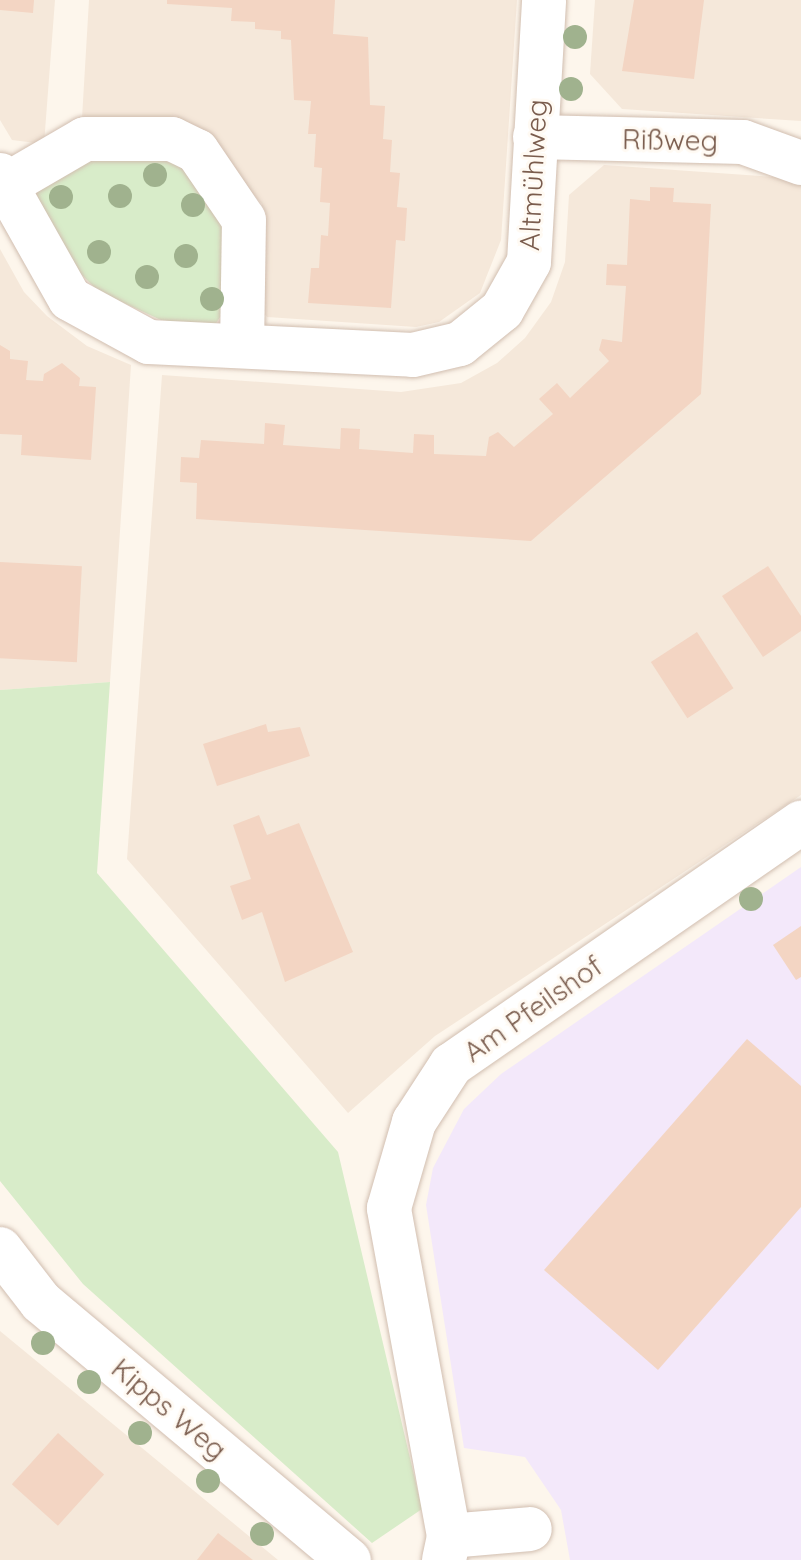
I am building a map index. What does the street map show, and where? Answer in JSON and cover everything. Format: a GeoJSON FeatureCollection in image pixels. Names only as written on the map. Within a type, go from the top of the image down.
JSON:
{"type":"FeatureCollection","features":[{"type":"Feature","properties":{"kind":"street","name":"Altmühlweg"},"geometry":{"type":"LineString","coordinates":[[242,345],[244,220],[197,151],[172,139],[85,139],[3,180],[27,231],[70,299],[149,342],[413,355],[460,344],[502,310],[529,262],[544,0]]}},
{"type":"Feature","properties":{"kind":"street","name":"Rißweg"},"geometry":{"type":"LineString","coordinates":[[535,137],[743,142],[801,163]]}},
{"type":"Feature","properties":{"kind":"street","name":"Am Pfeilshof"},"geometry":{"type":"LineString","coordinates":[[446,1548],[389,1208],[414,1122],[451,1065],[801,823]]}},
{"type":"Feature","properties":{"kind":"street","name":"Kipps Weg"},"geometry":{"type":"LineString","coordinates":[[0,1249],[41,1302],[349,1560]]}},
{"type":"Feature","properties":{"kind":"street"},"geometry":{"type":"LineString","coordinates":[[446,1548],[530,1529]]}},
{"type":"Feature","properties":{"kind":"shaded area"},"geometry":{"type":"Polygon","coordinates":[[[0,0],[55,0],[44,144],[12,140],[0,120],[0,0]]]}},
{"type":"Feature","properties":{"kind":"shaded area"},"geometry":{"type":"Polygon","coordinates":[[[89,0],[517,0],[501,240],[480,293],[439,322],[416,327],[267,317],[256,304],[262,204],[193,126],[82,118],[89,0]]]}},
{"type":"Feature","properties":{"kind":"shaded area"},"geometry":{"type":"Polygon","coordinates":[[[595,0],[801,0],[801,121],[622,109],[590,74],[595,0]]]}},
{"type":"Feature","properties":{"kind":"shaded area"},"geometry":{"type":"Polygon","coordinates":[[[604,165],[801,179],[801,795],[435,1036],[348,1113],[127,859],[162,375],[401,392],[461,383],[497,363],[525,338],[551,302],[565,262],[569,195],[604,165]]]}},
{"type":"Feature","properties":{"kind":"shaded area"},"geometry":{"type":"Polygon","coordinates":[[[0,249],[24,292],[47,316],[87,346],[131,365],[110,682],[0,690],[0,249]]]}},
{"type":"Feature","properties":{"kind":"shaded area"},"geometry":{"type":"Polygon","coordinates":[[[801,867],[801,1560],[570,1560],[561,1510],[525,1457],[464,1448],[426,1205],[433,1168],[464,1109],[501,1074],[801,867]]]}},
{"type":"Feature","properties":{"kind":"shaded area"},"geometry":{"type":"Polygon","coordinates":[[[0,1331],[278,1560],[0,1560],[0,1331]]]}},
{"type":"Feature","properties":{"kind":"green space"},"geometry":{"type":"Polygon","coordinates":[[[143,154],[184,167],[229,235],[222,314],[213,328],[161,320],[98,291],[68,261],[32,203],[36,191],[91,158],[143,154]]]}},
{"type":"Feature","properties":{"kind":"green space"},"geometry":{"type":"Polygon","coordinates":[[[110,682],[97,873],[338,1152],[422,1509],[372,1543],[83,1284],[0,1181],[0,690],[110,682]]]}},
{"type":"Feature","properties":{"kind":"building"},"geometry":{"type":"Polygon","coordinates":[[[0,0],[34,0],[33,13],[0,10],[0,0]]]}},
{"type":"Feature","properties":{"kind":"building"},"geometry":{"type":"Polygon","coordinates":[[[167,0],[335,0],[333,34],[368,37],[370,105],[385,106],[383,139],[392,140],[390,172],[400,173],[397,207],[407,208],[405,241],[396,240],[391,308],[308,303],[311,268],[319,268],[321,235],[328,236],[330,203],[320,202],[322,168],[314,167],[316,134],[308,134],[311,101],[294,100],[291,40],[281,39],[281,31],[255,29],[255,22],[231,21],[232,8],[167,4],[167,0]]]}},
{"type":"Feature","properties":{"kind":"building"},"geometry":{"type":"Polygon","coordinates":[[[634,0],[704,0],[694,79],[622,71],[634,0]]]}},
{"type":"Feature","properties":{"kind":"building"},"geometry":{"type":"Polygon","coordinates":[[[650,187],[674,188],[673,202],[711,204],[701,394],[531,541],[196,519],[197,483],[180,482],[181,457],[199,458],[201,440],[264,444],[265,423],[285,425],[283,445],[340,449],[341,428],[360,429],[359,449],[413,453],[414,434],[434,435],[434,454],[486,456],[489,437],[498,432],[514,447],[553,414],[539,399],[557,383],[570,398],[609,361],[599,350],[602,339],[622,342],[626,286],[606,285],[607,264],[627,265],[630,199],[650,201],[650,187]]]}},
{"type":"Feature","properties":{"kind":"building"},"geometry":{"type":"Polygon","coordinates":[[[0,345],[10,351],[10,359],[28,361],[26,380],[43,381],[44,374],[62,363],[80,378],[79,386],[96,387],[91,460],[21,455],[22,435],[0,434],[0,345]]]}},
{"type":"Feature","properties":{"kind":"building"},"geometry":{"type":"Polygon","coordinates":[[[0,562],[82,566],[77,662],[0,658],[0,562]]]}},
{"type":"Feature","properties":{"kind":"building"},"geometry":{"type":"Polygon","coordinates":[[[768,566],[801,616],[801,631],[763,657],[722,596],[768,566]]]}},
{"type":"Feature","properties":{"kind":"building"},"geometry":{"type":"Polygon","coordinates":[[[697,632],[733,688],[687,718],[651,662],[697,632]]]}},
{"type":"Feature","properties":{"kind":"building"},"geometry":{"type":"Polygon","coordinates":[[[266,724],[268,732],[300,727],[310,756],[217,786],[203,744],[266,724]]]}},
{"type":"Feature","properties":{"kind":"building"},"geometry":{"type":"Polygon","coordinates":[[[259,815],[267,835],[299,823],[353,952],[285,982],[262,912],[242,920],[230,886],[251,879],[233,825],[259,815]]]}},
{"type":"Feature","properties":{"kind":"building"},"geometry":{"type":"Polygon","coordinates":[[[801,926],[801,977],[796,980],[773,945],[801,926]]]}},
{"type":"Feature","properties":{"kind":"building"},"geometry":{"type":"Polygon","coordinates":[[[747,1039],[801,1086],[801,1207],[658,1370],[544,1270],[747,1039]]]}},
{"type":"Feature","properties":{"kind":"building"},"geometry":{"type":"Polygon","coordinates":[[[58,1433],[104,1474],[58,1526],[12,1484],[58,1433]]]}},
{"type":"Feature","properties":{"kind":"building"},"geometry":{"type":"Polygon","coordinates":[[[218,1533],[253,1560],[197,1560],[218,1533]]]}}]}
